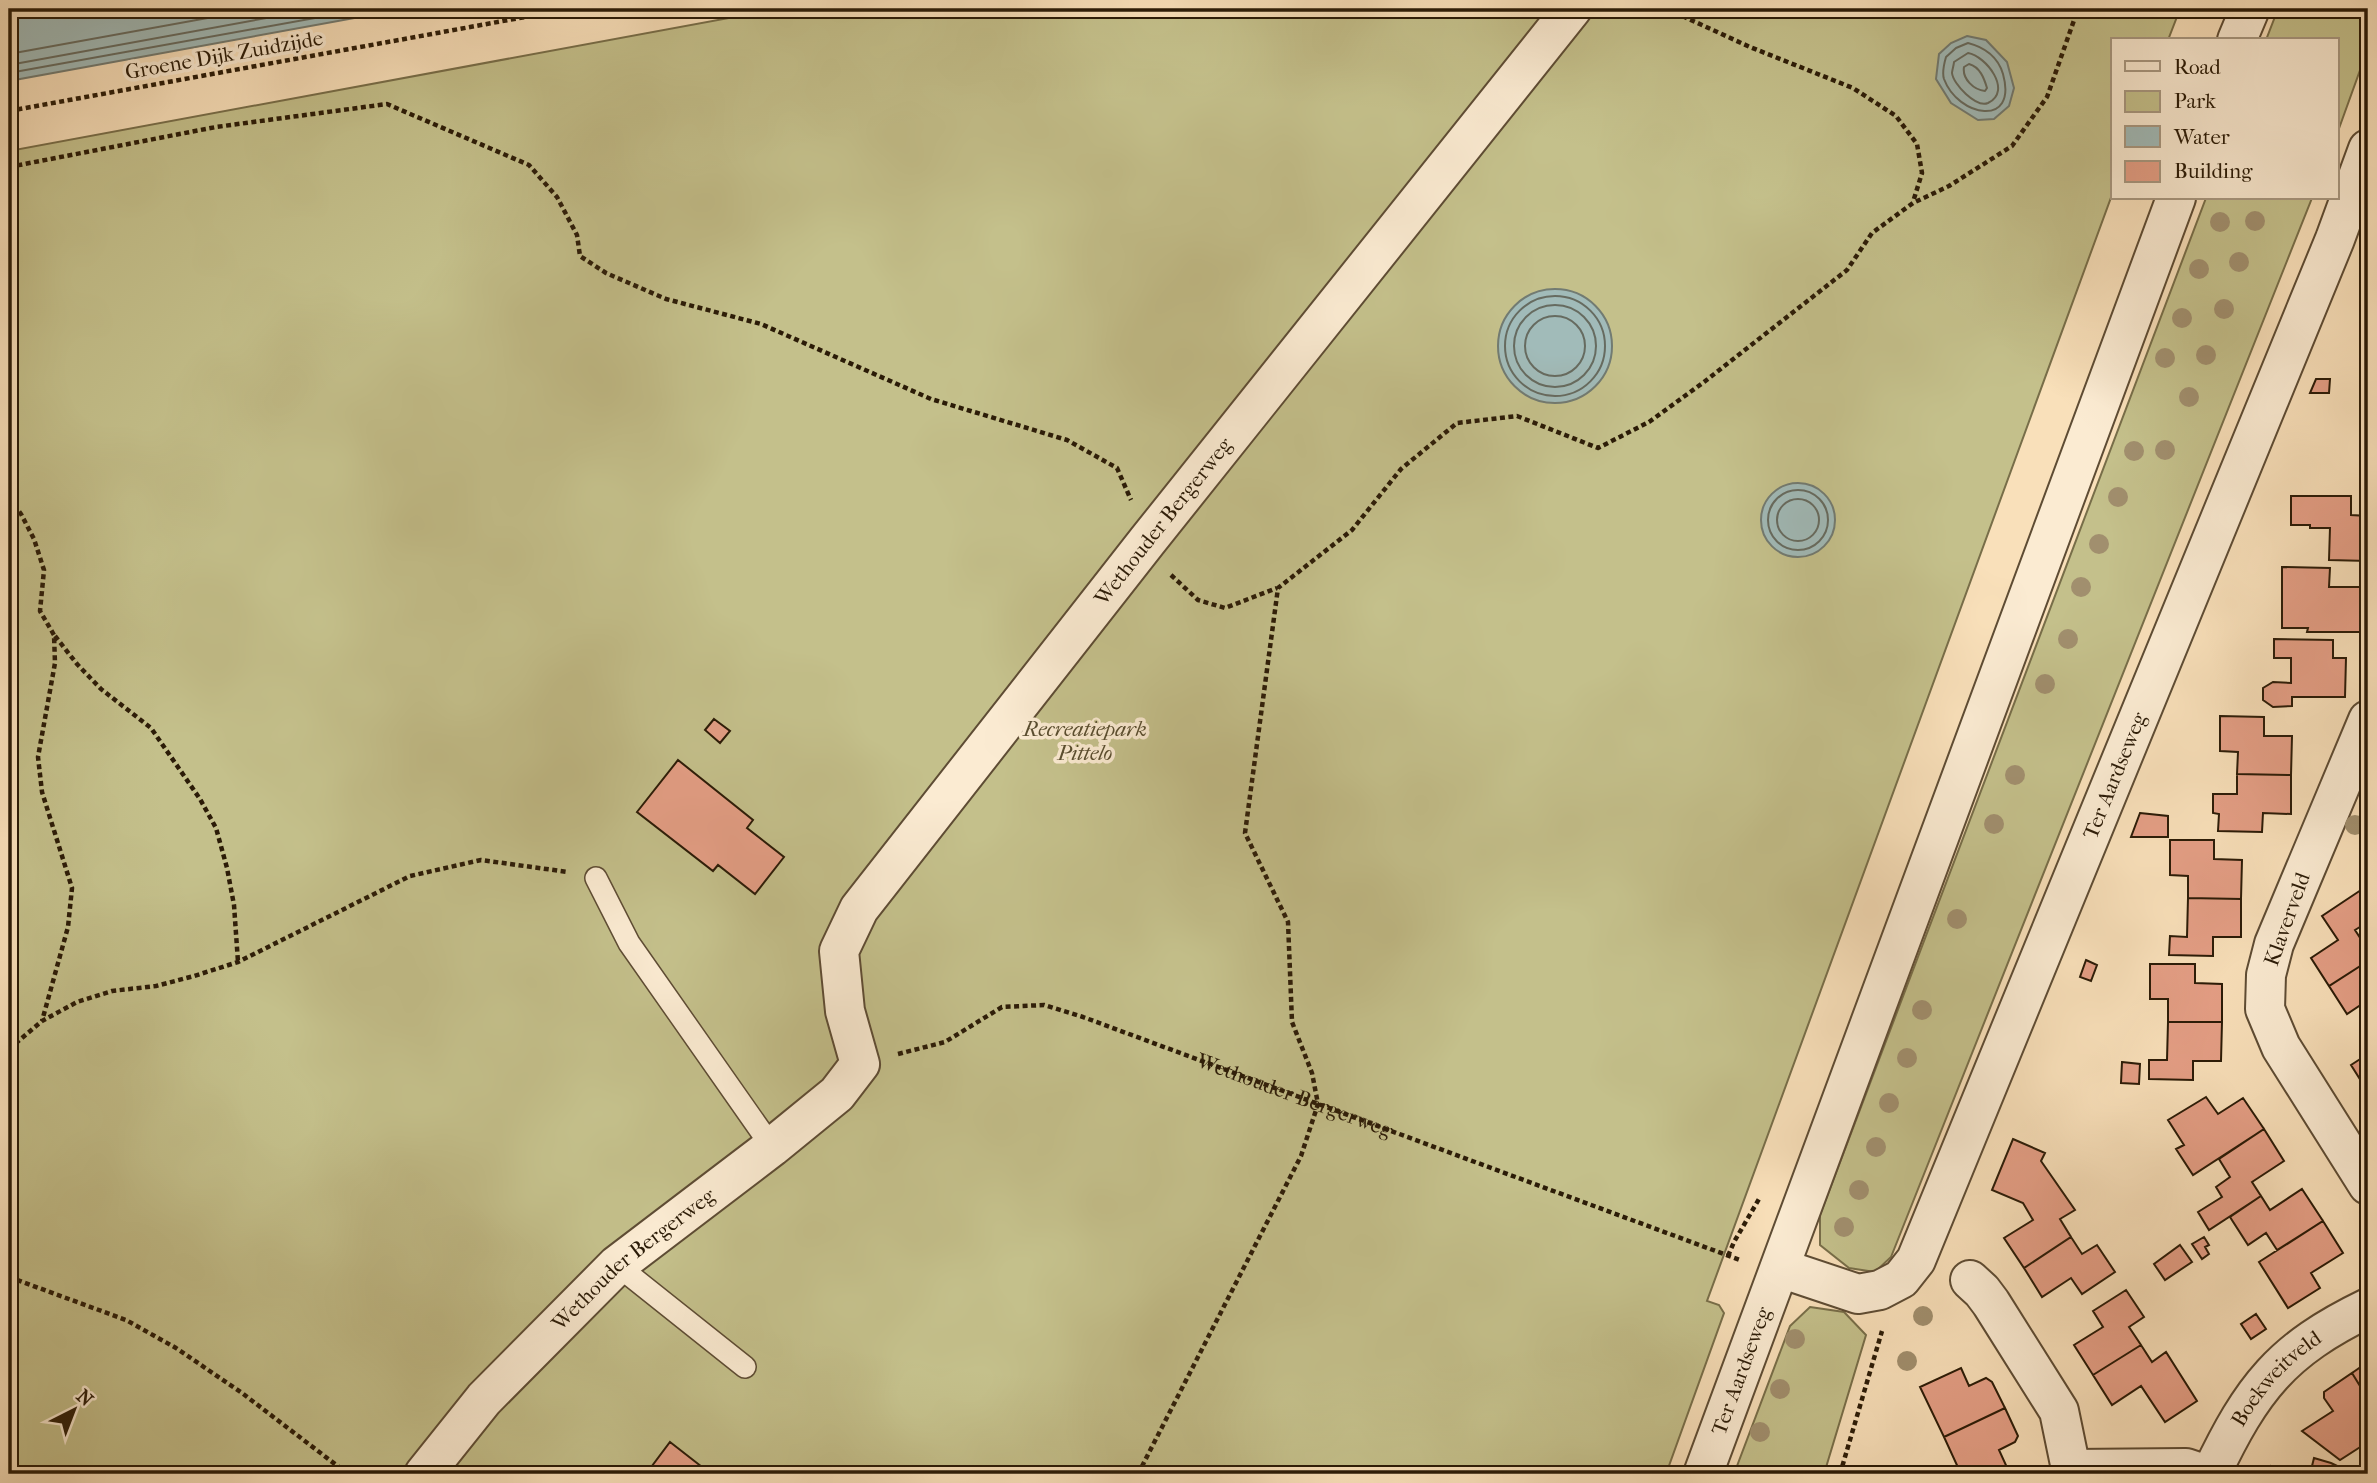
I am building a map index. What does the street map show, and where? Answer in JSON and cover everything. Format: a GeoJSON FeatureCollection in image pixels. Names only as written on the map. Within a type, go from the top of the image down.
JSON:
{"type":"FeatureCollection","features":[{"type":"Feature","properties":{"kind":"street","name":"Wethouder Bergerweg"},"geometry":{"type":"LineString","coordinates":[[424,1474],[484,1399],[617,1265],[837,1094],[860,1064],[845,1012],[839,951],[859,909],[1148,540],[1572,9]]}},
{"type":"Feature","properties":{"kind":"street"},"geometry":{"type":"LineString","coordinates":[[2238,38],[2250,9]]}},
{"type":"Feature","properties":{"kind":"street","name":"Ter Aardseweg"},"geometry":{"type":"LineString","coordinates":[[1880,1290],[1901,1279],[1916,1260],[2330,252],[2368,149]]}},
{"type":"Feature","properties":{"kind":"street","name":"Ter Aardseweg"},"geometry":{"type":"LineString","coordinates":[[1703,1474],[2175,200]]}},
{"type":"Feature","properties":{"kind":"street","name":"Klaverveld"},"geometry":{"type":"LineString","coordinates":[[2368,720],[2274,944],[2266,975],[2265,1009],[2281,1047],[2368,1185]]}},
{"type":"Feature","properties":{"kind":"street"},"geometry":{"type":"LineString","coordinates":[[1780,1268],[1858,1294],[1880,1290]]}},
{"type":"Feature","properties":{"kind":"street"},"geometry":{"type":"LineString","coordinates":[[1970,1280],[1991,1303],[2059,1411],[2072,1471],[2186,1468],[2204,1474]]}},
{"type":"Feature","properties":{"kind":"street","name":"Boekweitveld"},"geometry":{"type":"LineString","coordinates":[[2211,1474],[2240,1417],[2258,1389],[2281,1364],[2312,1338],[2368,1308]]}},
{"type":"Feature","properties":{"kind":"lane"},"geometry":{"type":"LineString","coordinates":[[596,878],[629,943],[772,1147]]}},
{"type":"Feature","properties":{"kind":"lane"},"geometry":{"type":"LineString","coordinates":[[617,1265],[746,1367]]}},
{"type":"Feature","properties":{"kind":"path","name":"Groene Dijk Zuidzijde"},"geometry":{"type":"LineString","coordinates":[[9,111],[569,9]]}},
{"type":"Feature","properties":{"kind":"path"},"geometry":{"type":"LineString","coordinates":[[1667,9],[1853,88],[1896,116],[1917,144],[1922,173],[1913,203]]}},
{"type":"Feature","properties":{"kind":"path"},"geometry":{"type":"LineString","coordinates":[[1679,9],[1679,16]]}},
{"type":"Feature","properties":{"kind":"path"},"geometry":{"type":"LineString","coordinates":[[9,167],[216,127],[387,104],[529,165],[557,197],[577,235],[580,256],[606,273],[666,299],[761,324],[931,399],[1067,440],[1117,468],[1148,540],[1169,573],[1198,600],[1225,608],[1278,588],[1352,530],[1401,469],[1457,423],[1517,416],[1598,448],[1650,422],[1847,270],[1872,233],[1913,203],[1949,186],[2012,146],[2047,97],[2078,9]]}},
{"type":"Feature","properties":{"kind":"path"},"geometry":{"type":"LineString","coordinates":[[9,498],[34,539],[44,570],[40,611],[54,635],[101,689],[151,728],[216,828],[234,905],[238,962]]}},
{"type":"Feature","properties":{"kind":"path"},"geometry":{"type":"LineString","coordinates":[[1139,1474],[1301,1156],[1318,1104],[1312,1073],[1292,1022],[1288,922],[1245,833],[1278,588]]}},
{"type":"Feature","properties":{"kind":"path"},"geometry":{"type":"LineString","coordinates":[[42,1021],[68,927],[72,888],[43,792],[38,757],[53,678],[54,635]]}},
{"type":"Feature","properties":{"kind":"path"},"geometry":{"type":"LineString","coordinates":[[9,1049],[42,1021],[77,1002],[112,991],[169,983],[238,962],[410,876],[481,860],[596,878]]}},
{"type":"Feature","properties":{"kind":"path","name":"Wethouder Bergerweg"},"geometry":{"type":"LineString","coordinates":[[860,1064],[945,1042],[1002,1007],[1044,1005],[1728,1256]]}},
{"type":"Feature","properties":{"kind":"path"},"geometry":{"type":"LineString","coordinates":[[9,1276],[126,1320],[176,1348],[242,1393],[348,1474]]}},
{"type":"Feature","properties":{"kind":"path"},"geometry":{"type":"LineString","coordinates":[[1840,1474],[1882,1331],[1880,1290]]}},
{"type":"Feature","properties":{"kind":"green space","name":"Recreatiepark Pittelo"},"geometry":{"type":"Polygon","coordinates":[[[777,9],[2180,9],[2169,38],[2111,38],[2111,197],[1707,1301],[1719,1305],[1724,1313],[1666,1474],[9,1474],[9,151],[777,9]]]}},
{"type":"Feature","properties":{"kind":"green space"},"geometry":{"type":"Polygon","coordinates":[[[2278,9],[2368,9],[2368,48],[2338,131],[2338,38],[2267,38],[2278,9]]]}},
{"type":"Feature","properties":{"kind":"green space"},"geometry":{"type":"Polygon","coordinates":[[[2205,200],[2311,200],[1891,1257],[1875,1272],[1849,1268],[1820,1245],[1820,1215],[2205,200]]]}},
{"type":"Feature","properties":{"kind":"green space"},"geometry":{"type":"Polygon","coordinates":[[[1810,1307],[1844,1312],[1866,1335],[1824,1474],[1734,1474],[1790,1326],[1810,1307]]]}},
{"type":"Feature","properties":{"kind":"water"},"geometry":{"type":"Polygon","coordinates":[[[9,9],[404,9],[9,81],[9,9]]]}},
{"type":"Feature","properties":{"kind":"water"},"geometry":{"type":"Polygon","coordinates":[[[1967,36],[1986,40],[2007,62],[2014,88],[2009,106],[1994,119],[1978,120],[1951,103],[1936,79],[1939,54],[1951,43],[1967,36]]]}},
{"type":"Feature","properties":{"kind":"water"},"geometry":{"type":"Polygon","coordinates":[[[1555,289],[1577,294],[1595,306],[1607,324],[1612,346],[1607,368],[1595,386],[1577,398],[1555,403],[1533,398],[1515,386],[1503,368],[1498,346],[1503,324],[1515,306],[1533,294],[1555,289]]]}},
{"type":"Feature","properties":{"kind":"water"},"geometry":{"type":"Polygon","coordinates":[[[1798,483],[1812,486],[1824,494],[1832,506],[1835,520],[1832,534],[1824,546],[1812,554],[1798,557],[1784,554],[1772,546],[1764,534],[1761,520],[1764,506],[1772,494],[1784,486],[1798,483]]]}},
{"type":"Feature","properties":{"kind":"building"},"geometry":{"type":"Polygon","coordinates":[[[2361,352],[2368,353],[2368,371],[2361,370],[2361,352]]]}},
{"type":"Feature","properties":{"kind":"building"},"geometry":{"type":"Polygon","coordinates":[[[2316,379],[2330,379],[2329,393],[2310,393],[2316,379]]]}},
{"type":"Feature","properties":{"kind":"building"},"geometry":{"type":"Polygon","coordinates":[[[2291,496],[2351,496],[2351,515],[2368,516],[2368,561],[2329,560],[2330,528],[2291,525],[2291,496]]]}},
{"type":"Feature","properties":{"kind":"building"},"geometry":{"type":"Polygon","coordinates":[[[2282,567],[2330,568],[2329,587],[2368,587],[2367,632],[2307,632],[2308,628],[2282,628],[2282,567]]]}},
{"type":"Feature","properties":{"kind":"building"},"geometry":{"type":"Polygon","coordinates":[[[2274,639],[2333,640],[2333,658],[2346,658],[2345,697],[2292,697],[2292,706],[2273,707],[2263,700],[2263,688],[2273,682],[2291,683],[2291,658],[2274,658],[2274,639]]]}},
{"type":"Feature","properties":{"kind":"building"},"geometry":{"type":"Polygon","coordinates":[[[2220,716],[2264,717],[2264,736],[2292,736],[2291,775],[2237,774],[2238,752],[2220,751],[2220,716]]]}},
{"type":"Feature","properties":{"kind":"building"},"geometry":{"type":"Polygon","coordinates":[[[714,719],[730,731],[720,743],[705,730],[714,719]]]}},
{"type":"Feature","properties":{"kind":"building"},"geometry":{"type":"Polygon","coordinates":[[[678,760],[753,820],[747,828],[784,857],[755,894],[718,865],[713,871],[637,812],[678,760]]]}},
{"type":"Feature","properties":{"kind":"building"},"geometry":{"type":"Polygon","coordinates":[[[2237,774],[2291,775],[2291,814],[2263,813],[2262,832],[2218,831],[2219,814],[2213,813],[2213,794],[2237,794],[2237,774]]]}},
{"type":"Feature","properties":{"kind":"building"},"geometry":{"type":"Polygon","coordinates":[[[2140,813],[2168,816],[2168,837],[2131,837],[2140,813]]]}},
{"type":"Feature","properties":{"kind":"building"},"geometry":{"type":"Polygon","coordinates":[[[2170,840],[2214,840],[2214,859],[2242,860],[2241,899],[2188,898],[2188,876],[2170,875],[2170,840]]]}},
{"type":"Feature","properties":{"kind":"building"},"geometry":{"type":"Polygon","coordinates":[[[2367,886],[2368,922],[2355,930],[2368,950],[2368,961],[2329,986],[2311,958],[2338,940],[2322,916],[2367,886]]]}},
{"type":"Feature","properties":{"kind":"building"},"geometry":{"type":"Polygon","coordinates":[[[2188,898],[2241,899],[2241,937],[2213,937],[2213,956],[2169,955],[2170,936],[2187,937],[2188,898]]]}},
{"type":"Feature","properties":{"kind":"building"},"geometry":{"type":"Polygon","coordinates":[[[2086,960],[2097,965],[2091,981],[2080,977],[2086,960]]]}},
{"type":"Feature","properties":{"kind":"building"},"geometry":{"type":"Polygon","coordinates":[[[2368,961],[2368,1000],[2347,1014],[2329,986],[2368,961]]]}},
{"type":"Feature","properties":{"kind":"building"},"geometry":{"type":"Polygon","coordinates":[[[2150,964],[2195,964],[2195,983],[2222,984],[2222,1022],[2168,1022],[2168,999],[2150,999],[2150,964]]]}},
{"type":"Feature","properties":{"kind":"building"},"geometry":{"type":"Polygon","coordinates":[[[2168,1022],[2222,1022],[2221,1061],[2193,1061],[2193,1080],[2149,1079],[2149,1060],[2167,1060],[2168,1022]]]}},
{"type":"Feature","properties":{"kind":"building"},"geometry":{"type":"Polygon","coordinates":[[[2368,1054],[2368,1092],[2351,1065],[2368,1054]]]}},
{"type":"Feature","properties":{"kind":"building"},"geometry":{"type":"Polygon","coordinates":[[[2122,1062],[2140,1064],[2139,1084],[2121,1083],[2122,1062]]]}},
{"type":"Feature","properties":{"kind":"building"},"geometry":{"type":"Polygon","coordinates":[[[2206,1097],[2218,1114],[2243,1098],[2264,1129],[2193,1175],[2176,1149],[2184,1145],[2168,1120],[2206,1097]]]}},
{"type":"Feature","properties":{"kind":"building"},"geometry":{"type":"Polygon","coordinates":[[[2264,1129],[2284,1161],[2252,1182],[2261,1196],[2209,1230],[2198,1212],[2222,1197],[2216,1187],[2230,1177],[2219,1159],[2264,1129]]]}},
{"type":"Feature","properties":{"kind":"building"},"geometry":{"type":"Polygon","coordinates":[[[2013,1139],[2045,1153],[2041,1161],[2075,1210],[2060,1219],[2071,1237],[2024,1268],[2004,1238],[2033,1220],[2023,1203],[1992,1190],[2013,1139]]]}},
{"type":"Feature","properties":{"kind":"building"},"geometry":{"type":"Polygon","coordinates":[[[2302,1189],[2323,1221],[2277,1250],[2266,1233],[2248,1245],[2230,1217],[2261,1196],[2270,1210],[2302,1189]]]}},
{"type":"Feature","properties":{"kind":"building"},"geometry":{"type":"Polygon","coordinates":[[[2323,1221],[2343,1253],[2311,1273],[2320,1288],[2288,1308],[2259,1262],[2323,1221]]]}},
{"type":"Feature","properties":{"kind":"building"},"geometry":{"type":"Polygon","coordinates":[[[2071,1237],[2082,1254],[2097,1245],[2115,1272],[2082,1294],[2071,1278],[2042,1297],[2024,1268],[2071,1237]]]}},
{"type":"Feature","properties":{"kind":"building"},"geometry":{"type":"Polygon","coordinates":[[[2204,1237],[2209,1245],[2205,1247],[2209,1254],[2202,1259],[2192,1244],[2204,1237]]]}},
{"type":"Feature","properties":{"kind":"building"},"geometry":{"type":"Polygon","coordinates":[[[2180,1245],[2192,1262],[2165,1280],[2154,1264],[2180,1245]]]}},
{"type":"Feature","properties":{"kind":"building"},"geometry":{"type":"Polygon","coordinates":[[[2126,1290],[2144,1317],[2129,1327],[2141,1345],[2093,1375],[2074,1345],[2103,1327],[2093,1311],[2126,1290]]]}},
{"type":"Feature","properties":{"kind":"building"},"geometry":{"type":"Polygon","coordinates":[[[2256,1314],[2266,1329],[2251,1339],[2241,1324],[2256,1314]]]}},
{"type":"Feature","properties":{"kind":"building"},"geometry":{"type":"Polygon","coordinates":[[[2141,1345],[2152,1362],[2166,1352],[2197,1401],[2165,1422],[2141,1386],[2112,1405],[2093,1375],[2141,1345]]]}},
{"type":"Feature","properties":{"kind":"building"},"geometry":{"type":"Polygon","coordinates":[[[2368,1362],[2368,1399],[2352,1373],[2368,1362]]]}},
{"type":"Feature","properties":{"kind":"building"},"geometry":{"type":"Polygon","coordinates":[[[1961,1368],[1969,1386],[1986,1378],[1992,1382],[2005,1408],[1944,1437],[1920,1387],[1961,1368]]]}},
{"type":"Feature","properties":{"kind":"building"},"geometry":{"type":"Polygon","coordinates":[[[2352,1373],[2368,1399],[2368,1442],[2340,1460],[2302,1431],[2333,1411],[2324,1398],[2324,1392],[2352,1373]]]}},
{"type":"Feature","properties":{"kind":"building"},"geometry":{"type":"Polygon","coordinates":[[[2005,1408],[2018,1436],[2015,1442],[1999,1450],[2010,1474],[1961,1474],[1944,1437],[2005,1408]]]}},
{"type":"Feature","properties":{"kind":"building"},"geometry":{"type":"Polygon","coordinates":[[[670,1442],[711,1474],[646,1474],[670,1442]]]}},
{"type":"Feature","properties":{"kind":"building"},"geometry":{"type":"Polygon","coordinates":[[[2314,1458],[2331,1463],[2354,1474],[2310,1474],[2314,1458]]]}},
{"type":"Feature","properties":{"kind":"building"},"geometry":{"type":"Polygon","coordinates":[[[2271,1466],[2302,1474],[2268,1474],[2271,1466]]]}}]}
